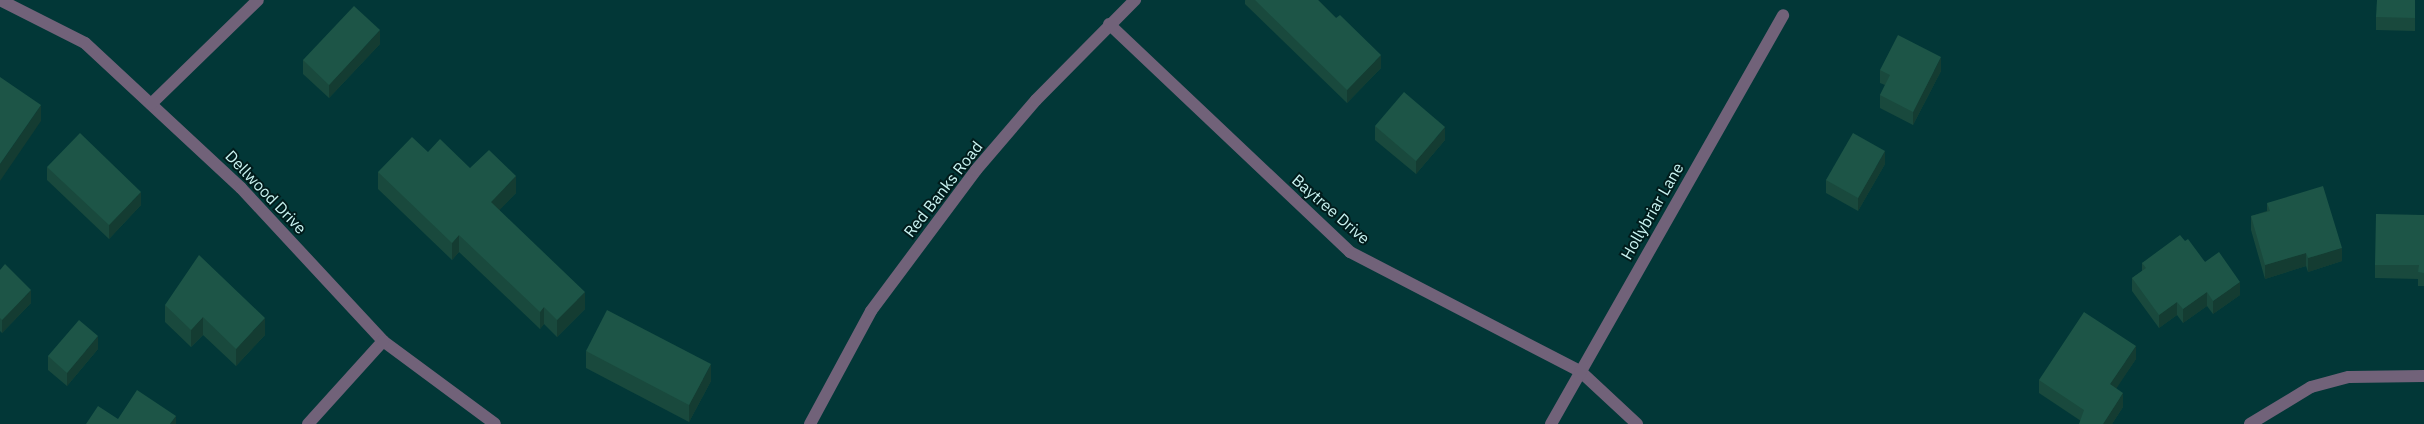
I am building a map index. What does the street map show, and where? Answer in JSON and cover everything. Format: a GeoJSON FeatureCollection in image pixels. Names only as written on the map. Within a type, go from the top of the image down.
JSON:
{"type":"FeatureCollection","features":[{"type":"Feature","properties":{"kind":"street","name":"Dellwood Drive"},"geometry":{"type":"LineString","coordinates":[[0,0],[85,43],[241,188],[383,341],[495,424]]}},
{"type":"Feature","properties":{"kind":"street"},"geometry":{"type":"LineString","coordinates":[[151,104],[258,0]]}},
{"type":"Feature","properties":{"kind":"street","name":"Red Banks Road"},"geometry":{"type":"LineString","coordinates":[[810,424],[871,311],[976,170],[1036,100],[1109,24],[1136,0]]}},
{"type":"Feature","properties":{"kind":"street","name":"Hollybriar Lane"},"geometry":{"type":"LineString","coordinates":[[1551,424],[1783,15]]}},
{"type":"Feature","properties":{"kind":"street","name":"Baytree Drive"},"geometry":{"type":"LineString","coordinates":[[1109,24],[1350,252],[1580,370],[1637,424]]}},
{"type":"Feature","properties":{"kind":"street"},"geometry":{"type":"LineString","coordinates":[[308,424],[383,341]]}},
{"type":"Feature","properties":{"kind":"street"},"geometry":{"type":"LineString","coordinates":[[2250,424],[2311,387],[2349,377],[2424,376]]}},
{"type":"Feature","properties":{"kind":"building"},"geometry":{"type":"Polygon","coordinates":[[[1255,0],[1318,0],[1336,18],[1340,15],[1381,55],[1347,90],[1255,0]]]}},
{"type":"Feature","properties":{"kind":"building"},"geometry":{"type":"Polygon","coordinates":[[[2377,0],[2415,0],[2415,18],[2376,17],[2377,0]]]}},
{"type":"Feature","properties":{"kind":"building"},"geometry":{"type":"Polygon","coordinates":[[[354,6],[380,30],[329,85],[303,60],[354,6]]]}},
{"type":"Feature","properties":{"kind":"building"},"geometry":{"type":"Polygon","coordinates":[[[1898,35],[1941,57],[1913,112],[1880,95],[1890,75],[1880,70],[1898,35]]]}},
{"type":"Feature","properties":{"kind":"building"},"geometry":{"type":"Polygon","coordinates":[[[0,77],[41,105],[0,164],[0,77]]]}},
{"type":"Feature","properties":{"kind":"building"},"geometry":{"type":"Polygon","coordinates":[[[1404,92],[1445,127],[1416,161],[1375,126],[1404,92]]]}},
{"type":"Feature","properties":{"kind":"building"},"geometry":{"type":"Polygon","coordinates":[[[80,133],[141,192],[109,225],[47,167],[80,133]]]}},
{"type":"Feature","properties":{"kind":"building"},"geometry":{"type":"Polygon","coordinates":[[[1853,133],[1885,151],[1858,198],[1826,180],[1853,133]]]}},
{"type":"Feature","properties":{"kind":"building"},"geometry":{"type":"Polygon","coordinates":[[[412,137],[428,152],[440,139],[470,168],[489,150],[516,176],[491,202],[585,292],[557,320],[544,307],[540,312],[459,235],[452,243],[378,172],[412,137]]]}},
{"type":"Feature","properties":{"kind":"building"},"geometry":{"type":"Polygon","coordinates":[[[2323,186],[2342,248],[2308,258],[2306,253],[2265,265],[2251,216],[2270,211],[2267,203],[2323,186]]]}},
{"type":"Feature","properties":{"kind":"building"},"geometry":{"type":"Polygon","coordinates":[[[2376,214],[2424,215],[2424,273],[2418,272],[2419,265],[2375,265],[2376,214]]]}},
{"type":"Feature","properties":{"kind":"building"},"geometry":{"type":"Polygon","coordinates":[[[2180,235],[2185,241],[2188,239],[2205,262],[2219,252],[2240,282],[2213,301],[2207,292],[2183,309],[2177,302],[2159,315],[2132,278],[2146,268],[2142,263],[2180,235]]]}},
{"type":"Feature","properties":{"kind":"building"},"geometry":{"type":"Polygon","coordinates":[[[199,255],[265,318],[236,349],[203,317],[191,330],[165,305],[199,255]]]}},
{"type":"Feature","properties":{"kind":"building"},"geometry":{"type":"Polygon","coordinates":[[[5,264],[31,290],[2,320],[0,318],[0,270],[5,264]]]}},
{"type":"Feature","properties":{"kind":"building"},"geometry":{"type":"Polygon","coordinates":[[[607,310],[711,364],[689,405],[586,351],[607,310]]]}},
{"type":"Feature","properties":{"kind":"building"},"geometry":{"type":"Polygon","coordinates":[[[2084,312],[2136,346],[2110,384],[2123,393],[2103,424],[2079,424],[2084,410],[2039,380],[2084,312]]]}},
{"type":"Feature","properties":{"kind":"building"},"geometry":{"type":"Polygon","coordinates":[[[79,320],[98,336],[67,373],[48,356],[79,320]]]}},
{"type":"Feature","properties":{"kind":"building"},"geometry":{"type":"Polygon","coordinates":[[[137,390],[176,416],[170,424],[86,424],[98,406],[118,419],[137,390]]]}}]}
